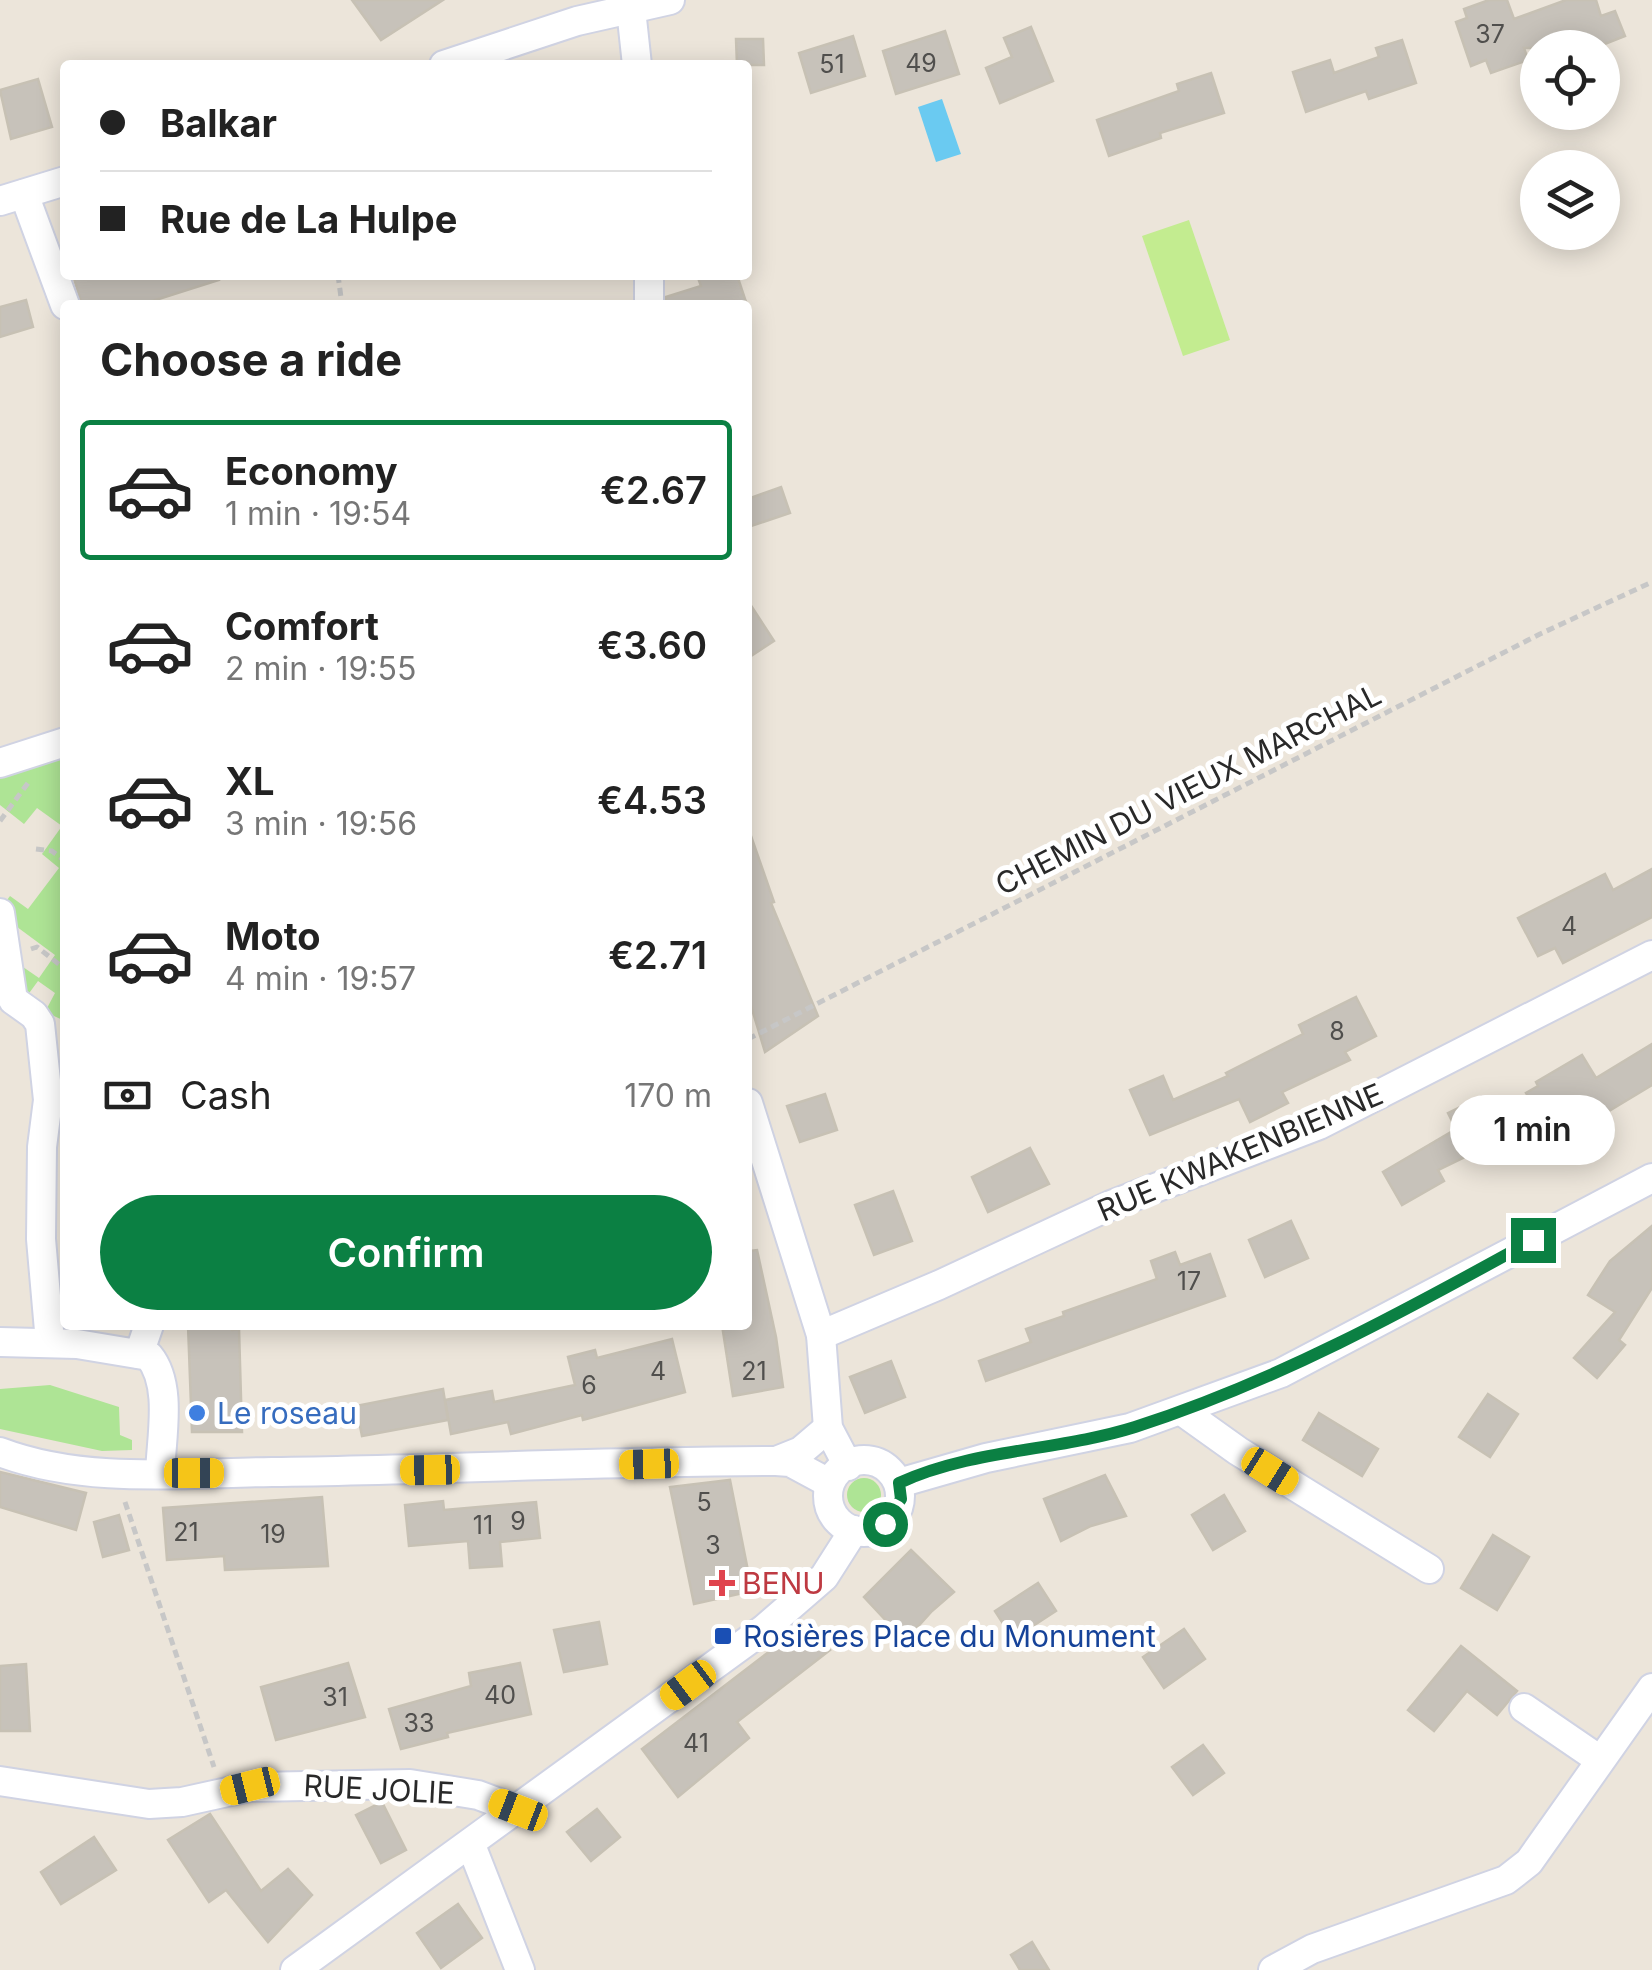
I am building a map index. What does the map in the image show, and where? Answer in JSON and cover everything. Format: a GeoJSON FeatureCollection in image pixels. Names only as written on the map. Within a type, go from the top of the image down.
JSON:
{"type":"FeatureCollection","features":[{"type":"Feature","properties":{"kind":"street"},"geometry":{"type":"LineString","coordinates":[[459,60],[631,4],[670,0]]}},
{"type":"Feature","properties":{"kind":"street"},"geometry":{"type":"LineString","coordinates":[[631,4],[637,60]]}},
{"type":"Feature","properties":{"kind":"street"},"geometry":{"type":"LineString","coordinates":[[60,183],[12,197],[63,300]]}},
{"type":"Feature","properties":{"kind":"street"},"geometry":{"type":"LineString","coordinates":[[0,763],[60,744]]}},
{"type":"Feature","properties":{"kind":"street"},"geometry":{"type":"LineString","coordinates":[[0,913],[13,1000],[34,1014],[40,1024],[56,1100],[42,1147],[41,1240],[50,1342]]}},
{"type":"Feature","properties":{"kind":"street","name":"RUE KWAKENBIENNE"},"geometry":{"type":"LineString","coordinates":[[821,1334],[938,1285],[1110,1204],[1319,1125],[1652,954]]}},
{"type":"Feature","properties":{"kind":"street"},"geometry":{"type":"LineString","coordinates":[[752,1115],[821,1334],[828,1428],[838,1474]]}},
{"type":"Feature","properties":{"kind":"street"},"geometry":{"type":"LineString","coordinates":[[899,1483],[986,1458],[1130,1428],[1281,1373],[1652,1178]]}},
{"type":"Feature","properties":{"kind":"street"},"geometry":{"type":"LineString","coordinates":[[139,1354],[147,1330]]}},
{"type":"Feature","properties":{"kind":"street"},"geometry":{"type":"LineString","coordinates":[[0,1342],[50,1342],[149,1356],[159,1368],[162,1386],[160,1474]]}},
{"type":"Feature","properties":{"kind":"street"},"geometry":{"type":"LineString","coordinates":[[1182,1411],[1238,1452],[1429,1569]]}},
{"type":"Feature","properties":{"kind":"street"},"geometry":{"type":"LineString","coordinates":[[776,1461],[801,1451],[828,1428]]}},
{"type":"Feature","properties":{"kind":"street"},"geometry":{"type":"LineString","coordinates":[[0,1452],[43,1464],[115,1473],[776,1461],[838,1474]]}},
{"type":"Feature","properties":{"kind":"street"},"geometry":{"type":"LineString","coordinates":[[859,1462],[880,1463],[899,1483],[901,1499],[885,1524],[870,1530],[854,1530],[840,1524],[831,1512],[827,1498],[838,1474],[859,1462]]}},
{"type":"Feature","properties":{"kind":"street"},"geometry":{"type":"LineString","coordinates":[[294,1970],[518,1810],[799,1600],[824,1577],[854,1530]]}},
{"type":"Feature","properties":{"kind":"street"},"geometry":{"type":"LineString","coordinates":[[1273,1970],[1312,1949],[1506,1880],[1529,1862],[1652,1688]]}},
{"type":"Feature","properties":{"kind":"street"},"geometry":{"type":"LineString","coordinates":[[1524,1708],[1600,1760]]}},
{"type":"Feature","properties":{"kind":"street","name":"RUE JOLIE"},"geometry":{"type":"LineString","coordinates":[[0,1781],[149,1804],[182,1802],[250,1786],[410,1784],[478,1795],[518,1810]]}},
{"type":"Feature","properties":{"kind":"street"},"geometry":{"type":"LineString","coordinates":[[471,1844],[520,1970]]}},
{"type":"Feature","properties":{"kind":"path","name":"CHEMIN DU VIEUX MARCHAL"},"geometry":{"type":"LineString","coordinates":[[752,1037],[1540,634],[1652,582]]}},
{"type":"Feature","properties":{"kind":"path"},"geometry":{"type":"LineString","coordinates":[[36,849],[52,850],[60,857]]}},
{"type":"Feature","properties":{"kind":"path"},"geometry":{"type":"LineString","coordinates":[[31,950],[37,947],[60,965]]}},
{"type":"Feature","properties":{"kind":"path"},"geometry":{"type":"LineString","coordinates":[[115,1473],[222,1793]]}},
{"type":"Feature","properties":{"kind":"green space"},"geometry":{"type":"Polygon","coordinates":[[[1189,220],[1230,340],[1183,356],[1142,236],[1189,220]]]}},
{"type":"Feature","properties":{"kind":"green space"},"geometry":{"type":"Polygon","coordinates":[[[60,752],[60,825],[37,808],[24,824],[0,805],[0,770],[60,752]]]}},
{"type":"Feature","properties":{"kind":"green space"},"geometry":{"type":"Polygon","coordinates":[[[60,829],[60,1019],[45,1012],[55,993],[38,981],[27,996],[16,975],[23,967],[39,978],[55,955],[9,921],[10,896],[28,909],[59,868],[42,854],[60,829]]]}},
{"type":"Feature","properties":{"kind":"green space"},"geometry":{"type":"Polygon","coordinates":[[[50,1385],[119,1407],[120,1435],[132,1440],[132,1450],[102,1451],[0,1429],[0,1389],[50,1385]]]}},
{"type":"Feature","properties":{"kind":"green space"},"geometry":{"type":"Polygon","coordinates":[[[864,1478],[876,1483],[881,1495],[876,1507],[864,1512],[852,1507],[847,1495],[852,1483],[864,1478]]]}},
{"type":"Feature","properties":{"kind":"water"},"geometry":{"type":"Polygon","coordinates":[[[942,99],[961,154],[936,162],[918,107],[942,99]]]}},
{"type":"Feature","properties":{"kind":"building"},"geometry":{"type":"Polygon","coordinates":[[[352,0],[443,0],[381,40],[352,0]]]}},
{"type":"Feature","properties":{"kind":"building"},"geometry":{"type":"Polygon","coordinates":[[[1489,0],[1507,0],[1514,19],[1566,0],[1596,0],[1601,16],[1615,11],[1625,36],[1620,38],[1620,30],[1520,30],[1520,63],[1491,73],[1486,60],[1471,66],[1456,22],[1467,18],[1464,9],[1489,0]]]}},
{"type":"Feature","properties":{"kind":"building"},"geometry":{"type":"Polygon","coordinates":[[[1031,27],[1053,81],[1000,103],[986,68],[1012,57],[1004,38],[1031,27]]]}},
{"type":"Feature","properties":{"kind":"building"},"geometry":{"type":"Polygon","coordinates":[[[945,31],[959,74],[896,94],[883,51],[945,31]]]}},
{"type":"Feature","properties":{"kind":"building"},"geometry":{"type":"Polygon","coordinates":[[[853,36],[865,76],[811,93],[799,53],[853,36]]]}},
{"type":"Feature","properties":{"kind":"building"},"geometry":{"type":"Polygon","coordinates":[[[736,39],[763,39],[764,65],[737,60],[736,39]]]}},
{"type":"Feature","properties":{"kind":"building"},"geometry":{"type":"Polygon","coordinates":[[[1402,40],[1416,83],[1369,99],[1366,91],[1306,112],[1293,72],[1330,60],[1334,73],[1379,57],[1376,48],[1402,40]]]}},
{"type":"Feature","properties":{"kind":"building"},"geometry":{"type":"Polygon","coordinates":[[[1211,73],[1224,113],[1160,133],[1161,138],[1109,156],[1097,120],[1179,91],[1177,84],[1211,73]]]}},
{"type":"Feature","properties":{"kind":"building"},"geometry":{"type":"Polygon","coordinates":[[[38,79],[52,127],[11,139],[0,90],[38,79]]]}},
{"type":"Feature","properties":{"kind":"building"},"geometry":{"type":"Polygon","coordinates":[[[74,280],[219,280],[156,300],[80,300],[74,280]]]}},
{"type":"Feature","properties":{"kind":"building"},"geometry":{"type":"Polygon","coordinates":[[[699,280],[739,280],[745,300],[666,300],[701,286],[699,280]]]}},
{"type":"Feature","properties":{"kind":"building"},"geometry":{"type":"Polygon","coordinates":[[[26,300],[33,327],[0,337],[0,307],[26,300]]]}},
{"type":"Feature","properties":{"kind":"building"},"geometry":{"type":"Polygon","coordinates":[[[781,487],[790,513],[752,526],[752,498],[781,487]]]}},
{"type":"Feature","properties":{"kind":"building"},"geometry":{"type":"Polygon","coordinates":[[[752,607],[774,641],[752,655],[752,607]]]}},
{"type":"Feature","properties":{"kind":"building"},"geometry":{"type":"Polygon","coordinates":[[[752,839],[774,902],[771,903],[818,1016],[765,1052],[752,1009],[752,839]]]}},
{"type":"Feature","properties":{"kind":"building"},"geometry":{"type":"Polygon","coordinates":[[[1652,869],[1652,917],[1563,963],[1555,948],[1538,956],[1518,918],[1605,874],[1613,890],[1652,869]]]}},
{"type":"Feature","properties":{"kind":"building"},"geometry":{"type":"Polygon","coordinates":[[[1356,997],[1376,1036],[1345,1052],[1350,1060],[1282,1092],[1288,1103],[1250,1122],[1239,1099],[1150,1135],[1130,1090],[1163,1076],[1173,1100],[1228,1076],[1226,1073],[1303,1034],[1299,1025],[1356,997]]]}},
{"type":"Feature","properties":{"kind":"building"},"geometry":{"type":"Polygon","coordinates":[[[1652,1044],[1652,1085],[1594,1120],[1588,1110],[1576,1118],[1571,1110],[1546,1125],[1526,1093],[1538,1086],[1536,1082],[1582,1055],[1596,1078],[1652,1044]]]}},
{"type":"Feature","properties":{"kind":"building"},"geometry":{"type":"Polygon","coordinates":[[[825,1094],[837,1130],[800,1142],[787,1106],[825,1094]]]}},
{"type":"Feature","properties":{"kind":"building"},"geometry":{"type":"Polygon","coordinates":[[[1481,1097],[1502,1139],[1438,1170],[1444,1181],[1402,1205],[1383,1172],[1456,1129],[1448,1113],[1481,1097]]]}},
{"type":"Feature","properties":{"kind":"building"},"geometry":{"type":"Polygon","coordinates":[[[1030,1148],[1049,1184],[988,1212],[972,1177],[1030,1148]]]}},
{"type":"Feature","properties":{"kind":"building"},"geometry":{"type":"Polygon","coordinates":[[[893,1191],[912,1241],[874,1255],[855,1205],[893,1191]]]}},
{"type":"Feature","properties":{"kind":"building"},"geometry":{"type":"Polygon","coordinates":[[[1291,1221],[1308,1258],[1265,1277],[1249,1240],[1291,1221]]]}},
{"type":"Feature","properties":{"kind":"building"},"geometry":{"type":"Polygon","coordinates":[[[1652,1226],[1652,1288],[1619,1340],[1625,1345],[1597,1378],[1574,1358],[1615,1312],[1588,1295],[1610,1261],[1652,1226]]]}},
{"type":"Feature","properties":{"kind":"building"},"geometry":{"type":"Polygon","coordinates":[[[757,1250],[783,1387],[733,1396],[723,1330],[752,1330],[752,1251],[757,1250]]]}},
{"type":"Feature","properties":{"kind":"building"},"geometry":{"type":"Polygon","coordinates":[[[1175,1252],[1180,1265],[1210,1254],[1225,1296],[986,1381],[979,1361],[1031,1342],[1026,1329],[1157,1279],[1151,1261],[1175,1252]]]}},
{"type":"Feature","properties":{"kind":"building"},"geometry":{"type":"Polygon","coordinates":[[[188,1330],[239,1330],[242,1432],[192,1432],[188,1330]]]}},
{"type":"Feature","properties":{"kind":"building"},"geometry":{"type":"Polygon","coordinates":[[[672,1339],[685,1392],[583,1420],[582,1415],[511,1434],[508,1422],[451,1434],[445,1400],[492,1391],[494,1402],[575,1385],[568,1357],[595,1350],[597,1358],[672,1339]]]}},
{"type":"Feature","properties":{"kind":"building"},"geometry":{"type":"Polygon","coordinates":[[[891,1361],[905,1397],[865,1413],[850,1377],[891,1361]]]}},
{"type":"Feature","properties":{"kind":"building"},"geometry":{"type":"Polygon","coordinates":[[[443,1389],[448,1420],[362,1436],[356,1406],[443,1389]]]}},
{"type":"Feature","properties":{"kind":"building"},"geometry":{"type":"Polygon","coordinates":[[[1488,1394],[1518,1414],[1490,1457],[1459,1437],[1488,1394]]]}},
{"type":"Feature","properties":{"kind":"building"},"geometry":{"type":"Polygon","coordinates":[[[1319,1413],[1378,1449],[1362,1476],[1303,1440],[1319,1413]]]}},
{"type":"Feature","properties":{"kind":"building"},"geometry":{"type":"Polygon","coordinates":[[[0,1472],[86,1493],[76,1530],[0,1507],[0,1472]]]}},
{"type":"Feature","properties":{"kind":"building"},"geometry":{"type":"Polygon","coordinates":[[[1105,1475],[1126,1516],[1091,1526],[1061,1541],[1044,1499],[1105,1475]]]}},
{"type":"Feature","properties":{"kind":"building"},"geometry":{"type":"Polygon","coordinates":[[[730,1480],[752,1591],[694,1604],[670,1487],[730,1480]]]}},
{"type":"Feature","properties":{"kind":"building"},"geometry":{"type":"Polygon","coordinates":[[[1224,1495],[1245,1531],[1213,1550],[1192,1515],[1224,1495]]]}},
{"type":"Feature","properties":{"kind":"building"},"geometry":{"type":"Polygon","coordinates":[[[322,1497],[328,1566],[225,1570],[224,1556],[167,1560],[163,1508],[322,1497]]]}},
{"type":"Feature","properties":{"kind":"building"},"geometry":{"type":"Polygon","coordinates":[[[443,1501],[444,1510],[536,1502],[540,1538],[500,1542],[502,1566],[470,1568],[468,1541],[409,1546],[405,1505],[443,1501]]]}},
{"type":"Feature","properties":{"kind":"building"},"geometry":{"type":"Polygon","coordinates":[[[119,1515],[129,1550],[103,1557],[94,1522],[119,1515]]]}},
{"type":"Feature","properties":{"kind":"building"},"geometry":{"type":"Polygon","coordinates":[[[1493,1535],[1529,1557],[1497,1610],[1461,1588],[1493,1535]]]}},
{"type":"Feature","properties":{"kind":"building"},"geometry":{"type":"Polygon","coordinates":[[[911,1550],[954,1592],[905,1641],[864,1597],[911,1550]]]}},
{"type":"Feature","properties":{"kind":"building"},"geometry":{"type":"Polygon","coordinates":[[[1038,1583],[1056,1611],[1013,1639],[995,1611],[1038,1583]]]}},
{"type":"Feature","properties":{"kind":"building"},"geometry":{"type":"Polygon","coordinates":[[[599,1622],[607,1664],[564,1672],[554,1630],[599,1622]]]}},
{"type":"Feature","properties":{"kind":"building"},"geometry":{"type":"Polygon","coordinates":[[[808,1622],[830,1650],[737,1722],[749,1738],[678,1797],[642,1749],[808,1622]]]}},
{"type":"Feature","properties":{"kind":"building"},"geometry":{"type":"Polygon","coordinates":[[[1184,1629],[1205,1659],[1164,1688],[1143,1657],[1184,1629]]]}},
{"type":"Feature","properties":{"kind":"building"},"geometry":{"type":"Polygon","coordinates":[[[1461,1646],[1517,1691],[1497,1715],[1467,1691],[1434,1731],[1408,1710],[1461,1646]]]}},
{"type":"Feature","properties":{"kind":"building"},"geometry":{"type":"Polygon","coordinates":[[[348,1663],[365,1717],[276,1740],[261,1687],[348,1663]]]}},
{"type":"Feature","properties":{"kind":"building"},"geometry":{"type":"Polygon","coordinates":[[[520,1663],[531,1714],[447,1733],[448,1737],[401,1749],[389,1709],[471,1686],[469,1673],[520,1663]]]}},
{"type":"Feature","properties":{"kind":"building"},"geometry":{"type":"Polygon","coordinates":[[[26,1664],[30,1731],[0,1731],[0,1666],[26,1664]]]}},
{"type":"Feature","properties":{"kind":"building"},"geometry":{"type":"Polygon","coordinates":[[[1203,1745],[1224,1773],[1193,1795],[1172,1767],[1203,1745]]]}},
{"type":"Feature","properties":{"kind":"building"},"geometry":{"type":"Polygon","coordinates":[[[382,1802],[406,1850],[381,1863],[356,1815],[382,1802]]]}},
{"type":"Feature","properties":{"kind":"building"},"geometry":{"type":"Polygon","coordinates":[[[597,1809],[620,1837],[591,1861],[567,1832],[597,1809]]]}},
{"type":"Feature","properties":{"kind":"building"},"geometry":{"type":"Polygon","coordinates":[[[210,1814],[261,1891],[288,1869],[312,1895],[268,1942],[226,1890],[209,1902],[168,1840],[210,1814]]]}},
{"type":"Feature","properties":{"kind":"building"},"geometry":{"type":"Polygon","coordinates":[[[94,1837],[116,1870],[61,1904],[41,1872],[94,1837]]]}},
{"type":"Feature","properties":{"kind":"building"},"geometry":{"type":"Polygon","coordinates":[[[458,1904],[482,1938],[441,1968],[417,1933],[458,1904]]]}},
{"type":"Feature","properties":{"kind":"building"},"geometry":{"type":"Polygon","coordinates":[[[1032,1942],[1049,1970],[1020,1970],[1011,1955],[1032,1942]]]}},
{"type":"Feature","properties":{"kind":"place","name":"Le roseau"},"geometry":{"type":"Point","coordinates":[197,1413]}},
{"type":"Feature","properties":{"kind":"place","name":"BENU"},"geometry":{"type":"Point","coordinates":[722,1583]}},
{"type":"Feature","properties":{"kind":"place","name":"Rosières Place du Monument"},"geometry":{"type":"Point","coordinates":[723,1636]}},
{"type":"Feature","properties":{"kind":"route"},"geometry":{"type":"LineString","coordinates":[[885,1524],[901,1499],[899,1483],[912,1477],[1130,1428],[1208,1402],[1281,1373],[1533,1240]]}}]}
